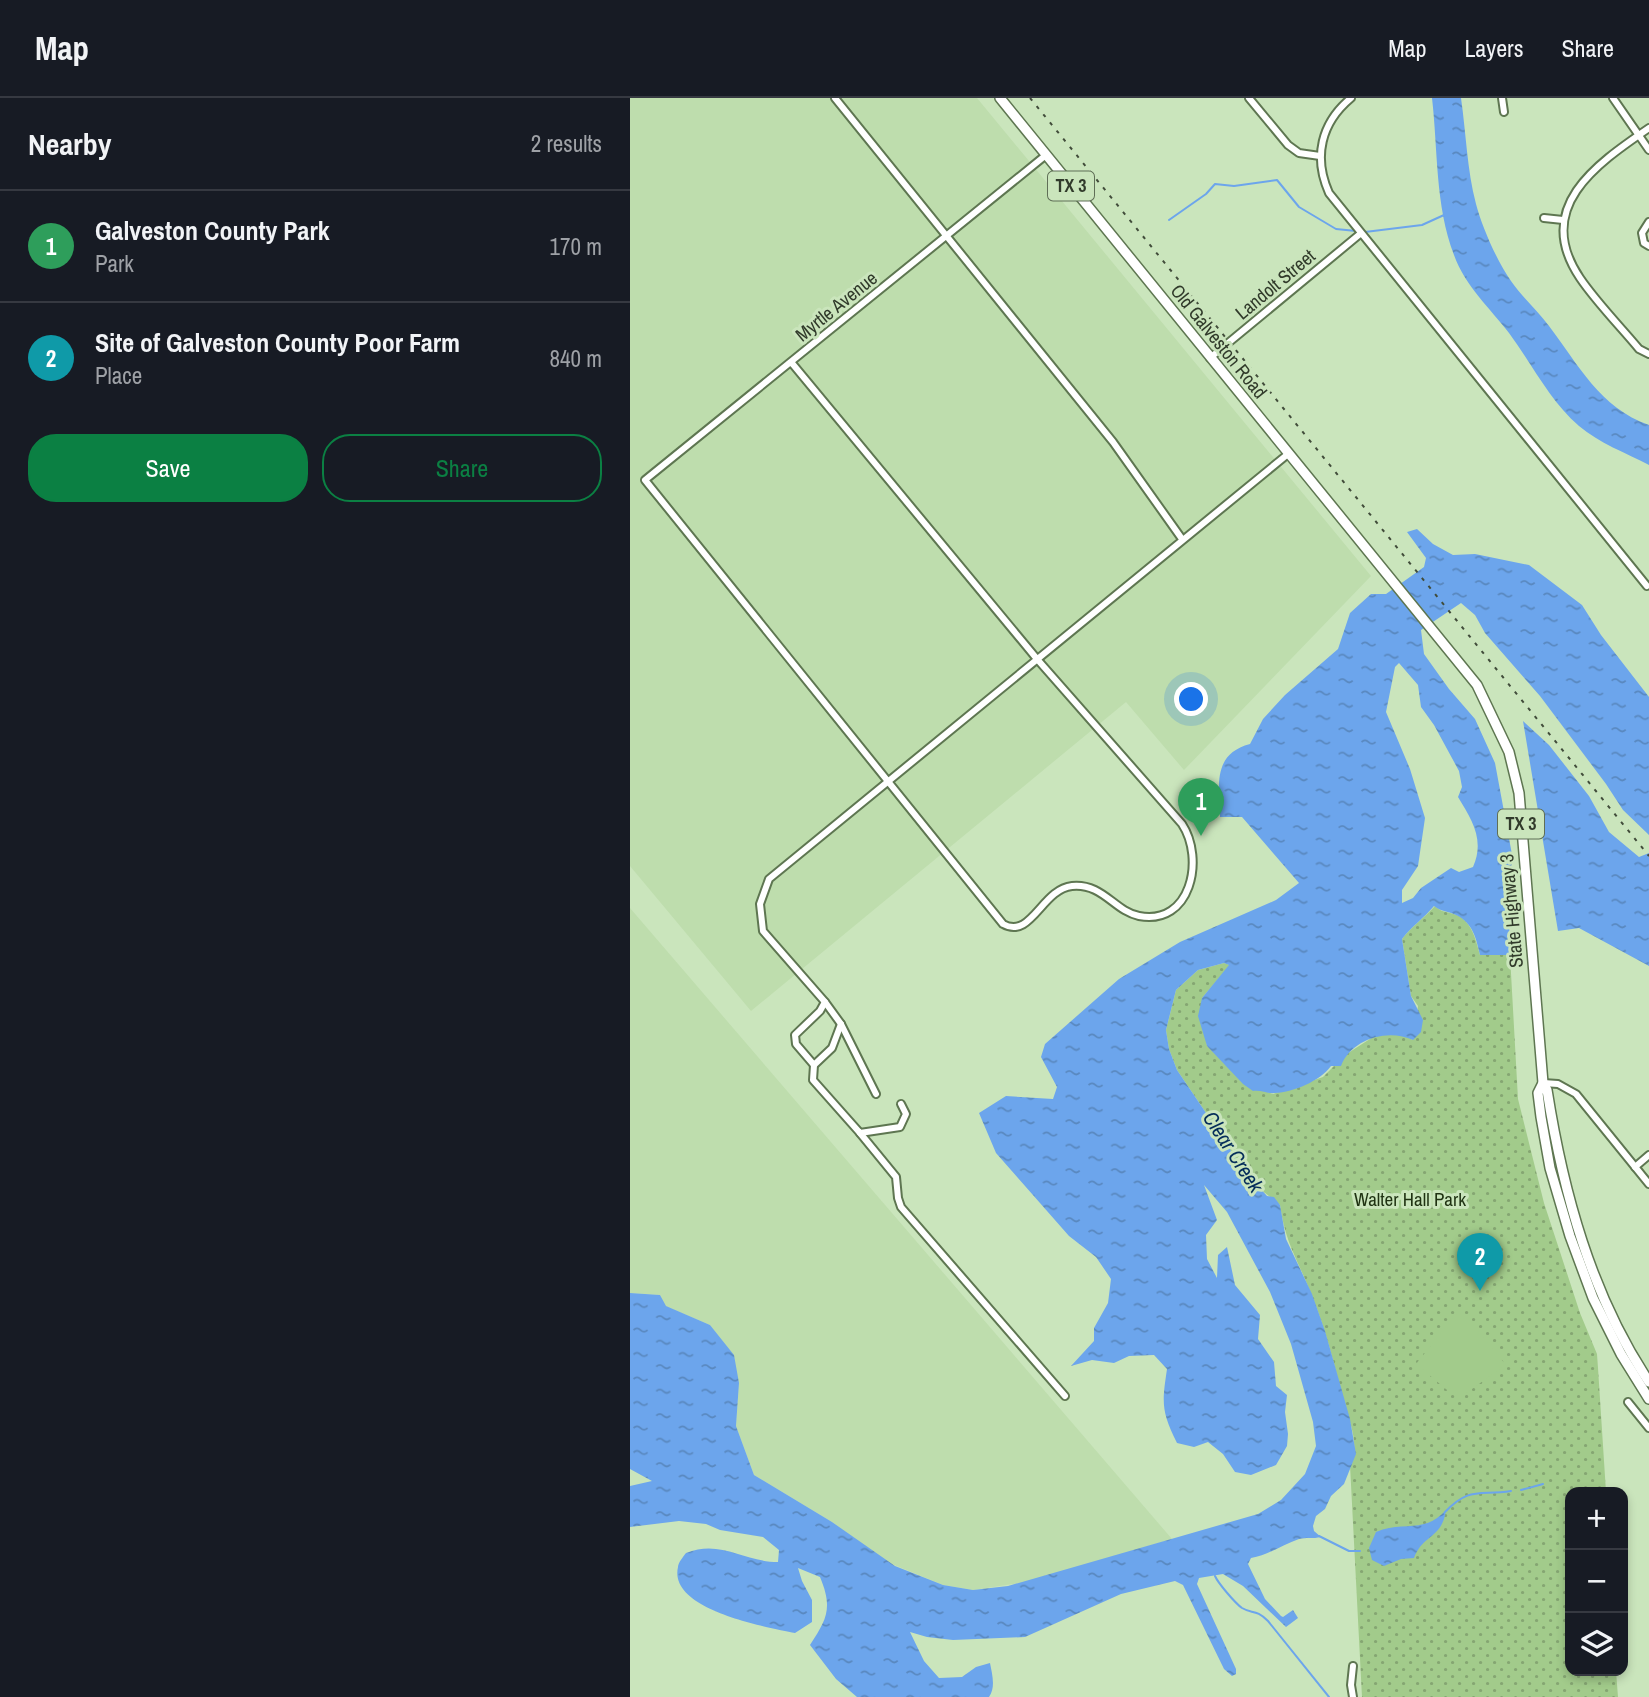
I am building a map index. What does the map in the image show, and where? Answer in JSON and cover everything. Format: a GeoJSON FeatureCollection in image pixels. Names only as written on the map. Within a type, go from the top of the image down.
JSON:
{"type":"FeatureCollection","features":[{"type":"Feature","properties":{"kind":"main road","name":"Old Galveston Road"},"geometry":{"type":"LineString","coordinates":[[1000,98],[1412,606]]}},
{"type":"Feature","properties":{"kind":"main road","name":"State Highway 3"},"geometry":{"type":"LineString","coordinates":[[1412,606],[1477,685],[1509,752],[1519,793],[1543,1083],[1547,1090],[1560,1166],[1579,1233],[1601,1294],[1644,1376],[1649,1399]]}},
{"type":"Feature","properties":{"kind":"street"},"geometry":{"type":"LineString","coordinates":[[835,98],[1113,442],[1182,539]]}},
{"type":"Feature","properties":{"kind":"street"},"geometry":{"type":"LineString","coordinates":[[1249,98],[1288,145],[1299,153],[1320,156]]}},
{"type":"Feature","properties":{"kind":"street"},"geometry":{"type":"LineString","coordinates":[[1351,98],[1338,109],[1327,125],[1320,156],[1322,178],[1329,193],[1647,586]]}},
{"type":"Feature","properties":{"kind":"street"},"geometry":{"type":"LineString","coordinates":[[1502,98],[1504,112]]}},
{"type":"Feature","properties":{"kind":"street"},"geometry":{"type":"LineString","coordinates":[[1612,98],[1649,150]]}},
{"type":"Feature","properties":{"kind":"street"},"geometry":{"type":"LineString","coordinates":[[1649,128],[1586,178],[1572,195],[1563,220],[1567,255],[1581,279],[1639,349],[1649,354]]}},
{"type":"Feature","properties":{"kind":"street","name":"Myrtle Avenue"},"geometry":{"type":"LineString","coordinates":[[888,779],[645,480],[1046,155]]}},
{"type":"Feature","properties":{"kind":"street"},"geometry":{"type":"LineString","coordinates":[[1544,218],[1563,220]]}},
{"type":"Feature","properties":{"kind":"street"},"geometry":{"type":"LineString","coordinates":[[1649,222],[1642,233],[1644,243],[1649,246]]}},
{"type":"Feature","properties":{"kind":"street","name":"Landolt Street"},"geometry":{"type":"LineString","coordinates":[[1210,358],[1360,234]]}},
{"type":"Feature","properties":{"kind":"street"},"geometry":{"type":"LineString","coordinates":[[792,362],[1037,659],[1186,830],[1193,850],[1194,871],[1187,891],[1174,908],[1157,916],[1139,916],[1094,889],[1073,886],[1052,894],[1023,925],[1015,928],[1006,926],[888,779]]}},
{"type":"Feature","properties":{"kind":"street"},"geometry":{"type":"LineString","coordinates":[[876,1094],[841,1024],[763,931],[760,904],[769,879],[1288,454]]}},
{"type":"Feature","properties":{"kind":"street"},"geometry":{"type":"LineString","coordinates":[[814,1065],[796,1044],[796,1035],[820,1011],[825,1002]]}},
{"type":"Feature","properties":{"kind":"street"},"geometry":{"type":"LineString","coordinates":[[841,1024],[832,1048],[814,1065],[813,1080],[896,1177],[901,1206],[1065,1396]]}},
{"type":"Feature","properties":{"kind":"street"},"geometry":{"type":"LineString","coordinates":[[1543,1083],[1558,1084],[1576,1094],[1649,1184]]}},
{"type":"Feature","properties":{"kind":"street"},"geometry":{"type":"LineString","coordinates":[[860,1133],[900,1127],[906,1114],[901,1104]]}},
{"type":"Feature","properties":{"kind":"street"},"geometry":{"type":"LineString","coordinates":[[1634,1167],[1649,1155]]}},
{"type":"Feature","properties":{"kind":"street"},"geometry":{"type":"LineString","coordinates":[[1628,1402],[1649,1428]]}},
{"type":"Feature","properties":{"kind":"street"},"geometry":{"type":"LineString","coordinates":[[1353,1666],[1353,1697]]}},
{"type":"Feature","properties":{"kind":"shaded area"},"geometry":{"type":"Polygon","coordinates":[[[630,98],[977,98],[1371,576],[1184,770],[1126,702],[751,1011],[630,866],[630,98]]]}},
{"type":"Feature","properties":{"kind":"shaded area"},"geometry":{"type":"Polygon","coordinates":[[[630,908],[1172,1539],[1027,1582],[973,1590],[943,1585],[887,1562],[832,1522],[754,1475],[736,1426],[739,1383],[710,1325],[665,1306],[660,1295],[630,1293],[630,908]]]}},
{"type":"Feature","properties":{"kind":"green space","name":"Walter Hall Park"},"geometry":{"type":"Polygon","coordinates":[[[1435,906],[1457,915],[1467,923],[1480,955],[1510,955],[1518,1099],[1544,1203],[1580,1313],[1597,1354],[1606,1487],[1565,1487],[1565,1676],[1616,1676],[1618,1697],[1362,1697],[1350,1465],[1354,1442],[1326,1335],[1289,1242],[1280,1205],[1248,1179],[1177,1070],[1169,1049],[1166,1030],[1176,990],[1198,970],[1224,963],[1230,965],[1202,998],[1207,1046],[1262,1090],[1273,1094],[1323,1077],[1345,1055],[1373,1037],[1389,1033],[1401,1034],[1413,1040],[1418,1006],[1411,996],[1402,939],[1435,906]]]}},
{"type":"Feature","properties":{"kind":"green space"},"geometry":{"type":"Polygon","coordinates":[[[1456,1314],[1465,1315],[1506,1365],[1463,1395],[1453,1395],[1416,1364],[1456,1314]]]}},
{"type":"Feature","properties":{"kind":"water"},"geometry":{"type":"Polygon","coordinates":[[[1432,98],[1461,98],[1476,204],[1490,244],[1506,273],[1603,396],[1617,408],[1649,425],[1649,465],[1595,438],[1569,416],[1465,277],[1454,255],[1443,217],[1432,98]]]}},
{"type":"Feature","properties":{"kind":"water"},"geometry":{"type":"Polygon","coordinates":[[[1417,529],[1433,544],[1453,555],[1475,554],[1529,565],[1582,605],[1601,635],[1649,697],[1649,835],[1623,810],[1540,696],[1485,633],[1475,615],[1461,603],[1421,630],[1424,654],[1475,719],[1495,763],[1513,860],[1508,877],[1510,955],[1480,955],[1475,937],[1466,922],[1434,906],[1402,939],[1411,996],[1423,1020],[1421,1032],[1413,1040],[1393,1035],[1371,1038],[1353,1049],[1341,1066],[1331,1066],[1313,1081],[1298,1088],[1275,1093],[1253,1091],[1207,1046],[1198,1016],[1202,998],[1229,965],[1224,963],[1198,970],[1176,990],[1166,1030],[1169,1049],[1177,1070],[1248,1179],[1267,1196],[1274,1197],[1280,1205],[1286,1239],[1312,1294],[1350,1419],[1356,1454],[1344,1484],[1331,1496],[1325,1509],[1316,1516],[1314,1531],[1321,1537],[1299,1539],[1251,1558],[1248,1564],[1265,1599],[1281,1616],[1293,1610],[1298,1618],[1286,1627],[1243,1586],[1223,1574],[1199,1578],[1197,1584],[1236,1669],[1236,1674],[1232,1676],[1224,1669],[1183,1585],[1175,1581],[1121,1594],[1025,1637],[953,1640],[910,1632],[924,1661],[939,1678],[962,1677],[976,1667],[990,1663],[993,1685],[989,1697],[857,1697],[836,1679],[810,1645],[821,1628],[826,1613],[826,1597],[820,1577],[798,1568],[812,1600],[812,1622],[795,1633],[743,1621],[722,1614],[688,1595],[679,1582],[680,1562],[686,1553],[710,1548],[778,1562],[779,1550],[763,1537],[720,1530],[706,1524],[679,1521],[630,1527],[630,1486],[652,1481],[630,1469],[630,1293],[660,1295],[666,1306],[710,1325],[734,1355],[739,1383],[736,1426],[754,1475],[832,1522],[895,1566],[943,1585],[973,1590],[1008,1586],[1258,1514],[1281,1500],[1305,1474],[1316,1446],[1313,1422],[1291,1344],[1270,1292],[1227,1212],[1204,1185],[1217,1220],[1206,1235],[1207,1259],[1217,1278],[1218,1255],[1227,1247],[1235,1285],[1260,1315],[1258,1339],[1274,1362],[1276,1386],[1287,1395],[1287,1446],[1276,1465],[1251,1475],[1235,1472],[1223,1454],[1208,1442],[1194,1447],[1177,1443],[1164,1407],[1167,1369],[1154,1355],[1129,1356],[1114,1363],[1092,1360],[1071,1366],[1094,1341],[1094,1328],[1108,1303],[1111,1279],[1096,1257],[1069,1236],[996,1153],[979,1113],[1006,1096],[1053,1099],[1057,1087],[1041,1057],[1045,1044],[1119,979],[1180,942],[1276,900],[1299,883],[1242,817],[1220,817],[1220,773],[1229,755],[1250,744],[1263,719],[1285,695],[1338,649],[1350,613],[1371,594],[1386,594],[1424,567],[1426,558],[1407,532],[1417,529]],[[1399,663],[1395,667],[1386,712],[1410,769],[1425,818],[1418,866],[1402,890],[1402,903],[1413,898],[1421,888],[1451,868],[1459,872],[1473,867],[1478,848],[1472,822],[1458,797],[1462,787],[1459,771],[1421,707],[1418,685],[1399,663]]]}},
{"type":"Feature","properties":{"kind":"water"},"geometry":{"type":"Polygon","coordinates":[[[1523,721],[1549,745],[1589,796],[1609,832],[1639,857],[1649,853],[1649,966],[1579,928],[1558,931],[1523,721]]]}},
{"type":"Feature","properties":{"kind":"water"},"geometry":{"type":"Polygon","coordinates":[[[1446,1510],[1441,1526],[1422,1544],[1414,1558],[1401,1559],[1384,1566],[1372,1560],[1369,1548],[1376,1532],[1421,1525],[1437,1518],[1446,1510]]]}},
{"type":"Feature","properties":{"kind":"waterway"},"geometry":{"type":"LineString","coordinates":[[1169,220],[1206,194],[1215,184],[1234,186],[1277,180],[1299,207],[1336,229],[1356,231]]}},
{"type":"Feature","properties":{"kind":"waterway"},"geometry":{"type":"LineString","coordinates":[[1365,232],[1422,225],[1444,215]]}},
{"type":"Feature","properties":{"kind":"waterway"},"geometry":{"type":"LineString","coordinates":[[1521,1490],[1543,1484]]}},
{"type":"Feature","properties":{"kind":"waterway"},"geometry":{"type":"LineString","coordinates":[[1445,1512],[1468,1495],[1511,1491]]}},
{"type":"Feature","properties":{"kind":"waterway"},"geometry":{"type":"LineString","coordinates":[[1319,1536],[1349,1551],[1360,1551]]}},
{"type":"Feature","properties":{"kind":"waterway"},"geometry":{"type":"LineString","coordinates":[[1215,1576],[1239,1605],[1268,1621],[1329,1697]]}},
{"type":"Feature","properties":{"kind":"railway"},"geometry":{"type":"LineString","coordinates":[[1030,98],[1649,856]]}},
{"type":"Feature","properties":{"kind":"place","name":"Galveston County Park"},"geometry":{"type":"Point","coordinates":[1201,836]}},
{"type":"Feature","properties":{"kind":"place","name":"Site of Galveston County Poor Farm"},"geometry":{"type":"Point","coordinates":[1480,1291]}},
{"type":"Feature","properties":{"kind":"water label","name":"Clear Creek"},"geometry":{"type":"Point","coordinates":[1233,1152]}}]}
